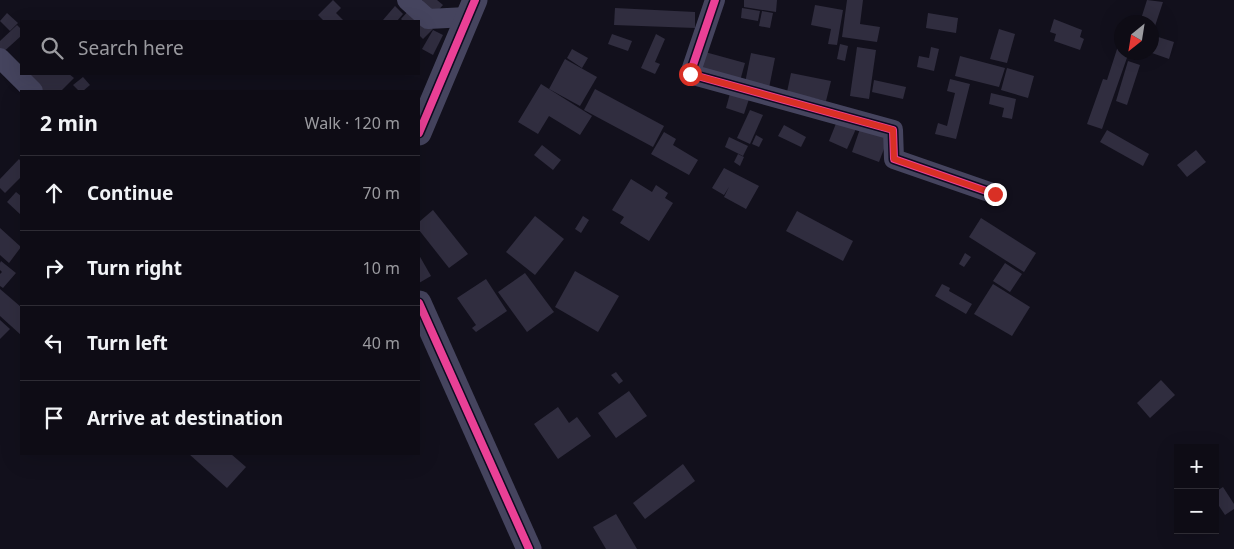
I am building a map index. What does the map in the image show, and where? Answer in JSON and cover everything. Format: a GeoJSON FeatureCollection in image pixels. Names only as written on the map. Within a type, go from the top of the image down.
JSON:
{"type":"FeatureCollection","features":[{"type":"Feature","properties":{"kind":"street"},"geometry":{"type":"LineString","coordinates":[[407,0],[428,19],[471,9]]}},
{"type":"Feature","properties":{"kind":"street"},"geometry":{"type":"LineString","coordinates":[[715,0],[690,74],[893,130],[894,159],[995,194]]}},
{"type":"Feature","properties":{"kind":"street"},"geometry":{"type":"LineString","coordinates":[[420,131],[471,9]]}},
{"type":"Feature","properties":{"kind":"street"},"geometry":{"type":"LineString","coordinates":[[0,58],[32,90]]}},
{"type":"Feature","properties":{"kind":"street"},"geometry":{"type":"LineString","coordinates":[[420,305],[529,549]]}},
{"type":"Feature","properties":{"kind":"building"},"geometry":{"type":"Polygon","coordinates":[[[333,0],[341,8],[336,13],[343,20],[323,20],[318,15],[333,0]]]}},
{"type":"Feature","properties":{"kind":"building"},"geometry":{"type":"Polygon","coordinates":[[[422,0],[437,0],[443,5],[434,15],[422,0]]]}},
{"type":"Feature","properties":{"kind":"building"},"geometry":{"type":"Polygon","coordinates":[[[744,0],[777,0],[776,12],[744,7],[744,0]]]}},
{"type":"Feature","properties":{"kind":"building"},"geometry":{"type":"Polygon","coordinates":[[[847,0],[863,0],[860,24],[880,27],[877,42],[842,37],[847,0]]]}},
{"type":"Feature","properties":{"kind":"building"},"geometry":{"type":"Polygon","coordinates":[[[1147,0],[1163,2],[1159,15],[1142,15],[1147,0]]]}},
{"type":"Feature","properties":{"kind":"building"},"geometry":{"type":"Polygon","coordinates":[[[815,5],[843,10],[837,45],[828,44],[831,29],[811,25],[815,5]]]}},
{"type":"Feature","properties":{"kind":"building"},"geometry":{"type":"Polygon","coordinates":[[[395,6],[403,14],[398,20],[383,20],[395,6]]]}},
{"type":"Feature","properties":{"kind":"building"},"geometry":{"type":"Polygon","coordinates":[[[615,8],[695,12],[695,28],[614,25],[615,8]]]}},
{"type":"Feature","properties":{"kind":"building"},"geometry":{"type":"Polygon","coordinates":[[[742,8],[760,11],[758,21],[741,18],[742,8]]]}},
{"type":"Feature","properties":{"kind":"building"},"geometry":{"type":"Polygon","coordinates":[[[410,9],[433,29],[423,39],[420,36],[420,20],[401,19],[410,9]]]}},
{"type":"Feature","properties":{"kind":"building"},"geometry":{"type":"Polygon","coordinates":[[[762,11],[773,13],[770,28],[759,26],[762,11]]]}},
{"type":"Feature","properties":{"kind":"building"},"geometry":{"type":"Polygon","coordinates":[[[7,13],[18,23],[10,31],[0,21],[7,13]]]}},
{"type":"Feature","properties":{"kind":"building"},"geometry":{"type":"Polygon","coordinates":[[[928,13],[958,18],[956,33],[926,28],[928,13]]]}},
{"type":"Feature","properties":{"kind":"building"},"geometry":{"type":"Polygon","coordinates":[[[1054,19],[1082,30],[1080,37],[1084,39],[1080,50],[1054,41],[1056,34],[1050,32],[1054,19]]]}},
{"type":"Feature","properties":{"kind":"building"},"geometry":{"type":"Polygon","coordinates":[[[17,25],[20,28],[20,37],[0,55],[0,41],[17,25]]]}},
{"type":"Feature","properties":{"kind":"building"},"geometry":{"type":"Polygon","coordinates":[[[999,29],[1015,34],[1007,63],[990,59],[999,29]]]}},
{"type":"Feature","properties":{"kind":"building"},"geometry":{"type":"Polygon","coordinates":[[[433,30],[443,35],[433,55],[422,49],[433,30]]]}},
{"type":"Feature","properties":{"kind":"building"},"geometry":{"type":"Polygon","coordinates":[[[612,34],[632,41],[628,51],[608,44],[612,34]]]}},
{"type":"Feature","properties":{"kind":"building"},"geometry":{"type":"Polygon","coordinates":[[[656,34],[665,39],[655,62],[660,64],[655,74],[641,68],[656,34]]]}},
{"type":"Feature","properties":{"kind":"building"},"geometry":{"type":"Polygon","coordinates":[[[1159,37],[1174,42],[1169,59],[1159,55],[1159,37]]]}},
{"type":"Feature","properties":{"kind":"building"},"geometry":{"type":"Polygon","coordinates":[[[840,44],[848,46],[845,61],[837,59],[840,44]]]}},
{"type":"Feature","properties":{"kind":"building"},"geometry":{"type":"Polygon","coordinates":[[[857,47],[876,50],[869,99],[850,96],[857,47]]]}},
{"type":"Feature","properties":{"kind":"building"},"geometry":{"type":"Polygon","coordinates":[[[931,47],[939,49],[934,71],[917,67],[919,56],[929,58],[931,47]]]}},
{"type":"Feature","properties":{"kind":"building"},"geometry":{"type":"Polygon","coordinates":[[[572,49],[588,58],[582,68],[567,58],[572,49]]]}},
{"type":"Feature","properties":{"kind":"building"},"geometry":{"type":"Polygon","coordinates":[[[705,52],[745,63],[740,81],[700,69],[705,52]]]}},
{"type":"Feature","properties":{"kind":"building"},"geometry":{"type":"Polygon","coordinates":[[[751,53],[775,58],[769,88],[745,83],[751,53]]]}},
{"type":"Feature","properties":{"kind":"building"},"geometry":{"type":"Polygon","coordinates":[[[960,56],[1005,68],[999,87],[955,76],[960,56]]]}},
{"type":"Feature","properties":{"kind":"building"},"geometry":{"type":"Polygon","coordinates":[[[1114,58],[1114,60],[1126,60],[1102,129],[1087,124],[1103,79],[1107,80],[1114,58]]]}},
{"type":"Feature","properties":{"kind":"building"},"geometry":{"type":"Polygon","coordinates":[[[565,59],[597,77],[580,106],[549,89],[565,59]]]}},
{"type":"Feature","properties":{"kind":"building"},"geometry":{"type":"Polygon","coordinates":[[[1128,61],[1140,65],[1127,105],[1116,101],[1128,61]]]}},
{"type":"Feature","properties":{"kind":"building"},"geometry":{"type":"Polygon","coordinates":[[[1007,68],[1034,76],[1028,98],[1001,90],[1007,68]]]}},
{"type":"Feature","properties":{"kind":"building"},"geometry":{"type":"Polygon","coordinates":[[[791,73],[831,81],[826,101],[787,92],[791,73]]]}},
{"type":"Feature","properties":{"kind":"building"},"geometry":{"type":"Polygon","coordinates":[[[31,75],[70,75],[74,78],[62,90],[39,90],[31,75]]]}},
{"type":"Feature","properties":{"kind":"building"},"geometry":{"type":"Polygon","coordinates":[[[83,77],[90,85],[84,90],[78,90],[73,85],[83,77]]]}},
{"type":"Feature","properties":{"kind":"building"},"geometry":{"type":"Polygon","coordinates":[[[950,79],[970,84],[956,139],[935,134],[938,123],[947,126],[955,93],[947,91],[950,79]]]}},
{"type":"Feature","properties":{"kind":"building"},"geometry":{"type":"Polygon","coordinates":[[[874,80],[906,87],[903,99],[872,92],[874,80]]]}},
{"type":"Feature","properties":{"kind":"building"},"geometry":{"type":"Polygon","coordinates":[[[541,84],[592,116],[580,135],[549,116],[538,134],[518,122],[541,84]]]}},
{"type":"Feature","properties":{"kind":"building"},"geometry":{"type":"Polygon","coordinates":[[[595,89],[664,126],[653,147],[584,110],[595,89]]]}},
{"type":"Feature","properties":{"kind":"building"},"geometry":{"type":"Polygon","coordinates":[[[731,90],[750,96],[744,114],[726,108],[731,90]]]}},
{"type":"Feature","properties":{"kind":"building"},"geometry":{"type":"Polygon","coordinates":[[[991,93],[1016,99],[1012,119],[1002,117],[1004,108],[989,104],[991,93]]]}},
{"type":"Feature","properties":{"kind":"building"},"geometry":{"type":"Polygon","coordinates":[[[750,110],[763,115],[750,144],[737,138],[750,110]]]}},
{"type":"Feature","properties":{"kind":"building"},"geometry":{"type":"Polygon","coordinates":[[[839,116],[859,122],[847,149],[829,141],[839,116]]]}},
{"type":"Feature","properties":{"kind":"building"},"geometry":{"type":"Polygon","coordinates":[[[862,123],[890,133],[879,162],[852,152],[862,123]]]}},
{"type":"Feature","properties":{"kind":"building"},"geometry":{"type":"Polygon","coordinates":[[[784,125],[806,137],[801,147],[778,136],[784,125]]]}},
{"type":"Feature","properties":{"kind":"building"},"geometry":{"type":"Polygon","coordinates":[[[1107,130],[1149,154],[1143,166],[1100,142],[1107,130]]]}},
{"type":"Feature","properties":{"kind":"building"},"geometry":{"type":"Polygon","coordinates":[[[664,132],[676,139],[673,145],[698,160],[689,175],[651,154],[664,132]]]}},
{"type":"Feature","properties":{"kind":"building"},"geometry":{"type":"Polygon","coordinates":[[[756,135],[763,139],[759,147],[752,144],[756,135]]]}},
{"type":"Feature","properties":{"kind":"building"},"geometry":{"type":"Polygon","coordinates":[[[729,137],[748,146],[743,156],[725,147],[729,137]]]}},
{"type":"Feature","properties":{"kind":"building"},"geometry":{"type":"Polygon","coordinates":[[[542,145],[561,160],[553,170],[534,155],[542,145]]]}},
{"type":"Feature","properties":{"kind":"building"},"geometry":{"type":"Polygon","coordinates":[[[1196,150],[1206,162],[1187,177],[1177,165],[1196,150]]]}},
{"type":"Feature","properties":{"kind":"building"},"geometry":{"type":"Polygon","coordinates":[[[738,154],[744,157],[740,166],[734,162],[738,154]]]}},
{"type":"Feature","properties":{"kind":"building"},"geometry":{"type":"Polygon","coordinates":[[[19,159],[20,178],[5,193],[0,188],[0,179],[19,159]]]}},
{"type":"Feature","properties":{"kind":"building"},"geometry":{"type":"Polygon","coordinates":[[[724,168],[759,186],[746,209],[724,197],[729,187],[724,195],[712,188],[724,168]]]}},
{"type":"Feature","properties":{"kind":"building"},"geometry":{"type":"Polygon","coordinates":[[[631,179],[652,192],[656,185],[668,193],[665,198],[673,203],[649,241],[620,223],[624,217],[612,210],[631,179]]]}},
{"type":"Feature","properties":{"kind":"building"},"geometry":{"type":"Polygon","coordinates":[[[16,192],[20,195],[20,214],[7,202],[16,192]]]}},
{"type":"Feature","properties":{"kind":"building"},"geometry":{"type":"Polygon","coordinates":[[[433,210],[468,254],[449,268],[420,231],[420,221],[433,210]]]}},
{"type":"Feature","properties":{"kind":"building"},"geometry":{"type":"Polygon","coordinates":[[[797,211],[853,241],[843,261],[786,231],[797,211]]]}},
{"type":"Feature","properties":{"kind":"building"},"geometry":{"type":"Polygon","coordinates":[[[535,216],[564,239],[535,275],[506,252],[535,216]]]}},
{"type":"Feature","properties":{"kind":"building"},"geometry":{"type":"Polygon","coordinates":[[[583,216],[589,220],[581,233],[575,229],[583,216]]]}},
{"type":"Feature","properties":{"kind":"building"},"geometry":{"type":"Polygon","coordinates":[[[981,218],[1036,253],[1024,272],[969,237],[981,218]]]}},
{"type":"Feature","properties":{"kind":"building"},"geometry":{"type":"Polygon","coordinates":[[[0,228],[20,246],[20,248],[9,263],[0,255],[0,228]]]}},
{"type":"Feature","properties":{"kind":"building"},"geometry":{"type":"Polygon","coordinates":[[[965,253],[971,257],[964,267],[959,264],[965,253]]]}},
{"type":"Feature","properties":{"kind":"building"},"geometry":{"type":"Polygon","coordinates":[[[420,257],[431,276],[420,282],[420,257]]]}},
{"type":"Feature","properties":{"kind":"building"},"geometry":{"type":"Polygon","coordinates":[[[1,261],[16,273],[3,288],[0,286],[1,261]]]}},
{"type":"Feature","properties":{"kind":"building"},"geometry":{"type":"Polygon","coordinates":[[[1005,263],[1022,274],[1010,292],[993,281],[1005,263]]]}},
{"type":"Feature","properties":{"kind":"building"},"geometry":{"type":"Polygon","coordinates":[[[575,271],[619,296],[598,332],[555,307],[575,271]]]}},
{"type":"Feature","properties":{"kind":"building"},"geometry":{"type":"Polygon","coordinates":[[[525,273],[554,312],[527,332],[498,292],[525,273]]]}},
{"type":"Feature","properties":{"kind":"building"},"geometry":{"type":"Polygon","coordinates":[[[486,279],[507,311],[476,332],[472,328],[476,325],[457,298],[486,279]]]}},
{"type":"Feature","properties":{"kind":"building"},"geometry":{"type":"Polygon","coordinates":[[[942,284],[950,288],[949,291],[972,304],[966,314],[935,296],[942,284]]]}},
{"type":"Feature","properties":{"kind":"building"},"geometry":{"type":"Polygon","coordinates":[[[993,284],[1030,307],[1012,336],[974,314],[993,284]]]}},
{"type":"Feature","properties":{"kind":"building"},"geometry":{"type":"Polygon","coordinates":[[[0,289],[20,306],[20,334],[0,316],[0,289]]]}},
{"type":"Feature","properties":{"kind":"building"},"geometry":{"type":"Polygon","coordinates":[[[0,320],[10,329],[0,339],[0,320]]]}},
{"type":"Feature","properties":{"kind":"building"},"geometry":{"type":"Polygon","coordinates":[[[616,372],[623,381],[619,384],[611,375],[616,372]]]}},
{"type":"Feature","properties":{"kind":"building"},"geometry":{"type":"Polygon","coordinates":[[[1161,380],[1175,395],[1150,418],[1137,403],[1161,380]]]}},
{"type":"Feature","properties":{"kind":"building"},"geometry":{"type":"Polygon","coordinates":[[[629,391],[647,416],[616,438],[598,413],[629,391]]]}},
{"type":"Feature","properties":{"kind":"building"},"geometry":{"type":"Polygon","coordinates":[[[558,407],[569,423],[577,417],[591,436],[558,459],[534,424],[558,407]]]}},
{"type":"Feature","properties":{"kind":"building"},"geometry":{"type":"Polygon","coordinates":[[[190,455],[232,455],[246,467],[227,488],[190,455]]]}},
{"type":"Feature","properties":{"kind":"building"},"geometry":{"type":"Polygon","coordinates":[[[683,464],[695,481],[645,519],[633,503],[683,464]]]}},
{"type":"Feature","properties":{"kind":"building"},"geometry":{"type":"Polygon","coordinates":[[[1223,487],[1234,504],[1234,509],[1225,515],[1219,506],[1219,490],[1223,487]]]}},
{"type":"Feature","properties":{"kind":"building"},"geometry":{"type":"Polygon","coordinates":[[[616,514],[637,549],[606,549],[593,527],[616,514]]]}},
{"type":"Feature","properties":{"kind":"cycle path"},"geometry":{"type":"LineString","coordinates":[[420,131],[475,0]]}},
{"type":"Feature","properties":{"kind":"cycle path"},"geometry":{"type":"LineString","coordinates":[[715,0],[690,74],[893,130],[894,159],[995,194]]}},
{"type":"Feature","properties":{"kind":"cycle path"},"geometry":{"type":"LineString","coordinates":[[420,305],[529,549]]}},
{"type":"Feature","properties":{"kind":"route"},"geometry":{"type":"LineString","coordinates":[[690,74],[893,130],[894,159],[995,194]]}}]}
